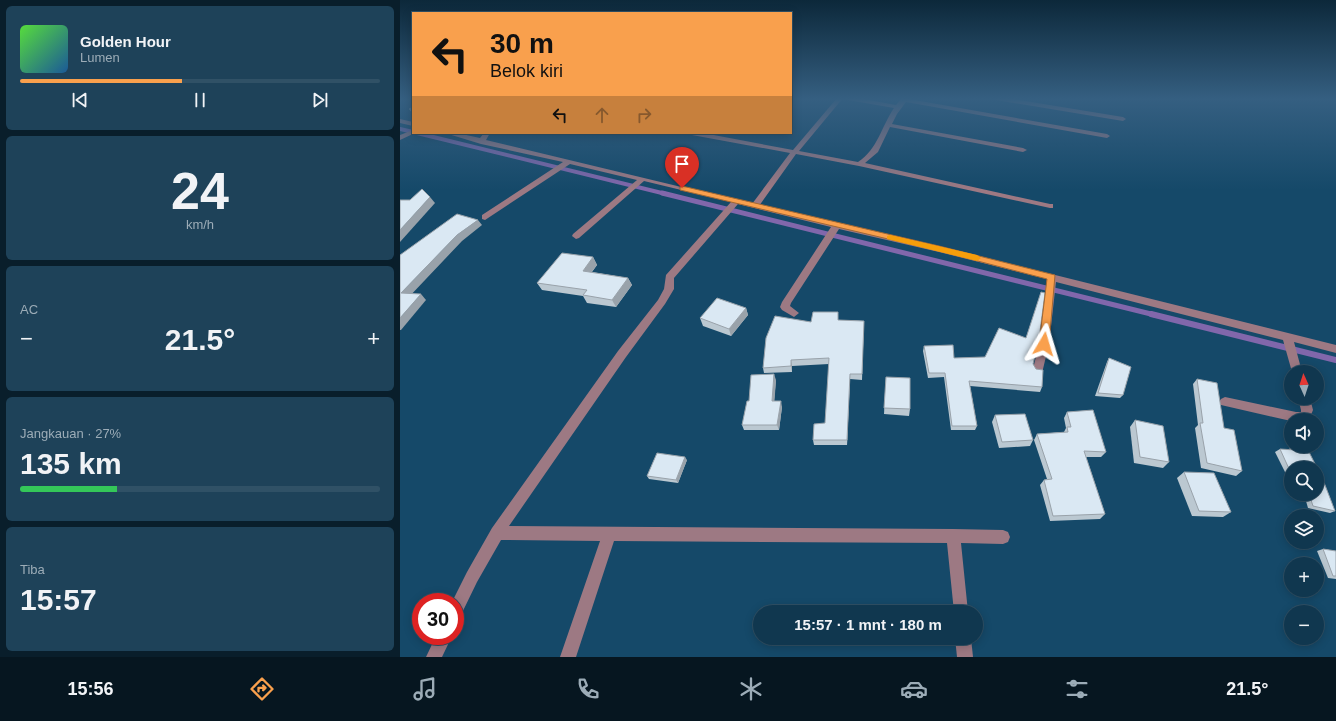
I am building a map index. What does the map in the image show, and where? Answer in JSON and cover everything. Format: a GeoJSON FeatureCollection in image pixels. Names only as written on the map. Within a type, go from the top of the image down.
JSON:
{"type":"FeatureCollection","features":[{"type":"Feature","properties":{"kind":"street"},"geometry":{"type":"LineString","coordinates":[[754,207],[794,152],[814,129]]}},
{"type":"Feature","properties":{"kind":"street"},"geometry":{"type":"LineString","coordinates":[[858,164],[867,160],[876,152],[886,129]]}},
{"type":"Feature","properties":{"kind":"street"},"geometry":{"type":"LineString","coordinates":[[908,129],[1023,150]]}},
{"type":"Feature","properties":{"kind":"street"},"geometry":{"type":"LineString","coordinates":[[1067,129],[1107,136]]}},
{"type":"Feature","properties":{"kind":"street"},"geometry":{"type":"LineString","coordinates":[[401,138],[412,132]]}},
{"type":"Feature","properties":{"kind":"street"},"geometry":{"type":"LineString","coordinates":[[452,134],[570,161],[835,229],[939,249],[1051,281],[1289,342],[1336,349]]}},
{"type":"Feature","properties":{"kind":"street"},"geometry":{"type":"LineString","coordinates":[[482,142],[486,134]]}},
{"type":"Feature","properties":{"kind":"street"},"geometry":{"type":"LineString","coordinates":[[697,134],[858,164],[1050,206]]}},
{"type":"Feature","properties":{"kind":"street"},"geometry":{"type":"LineString","coordinates":[[737,142],[743,134]]}},
{"type":"Feature","properties":{"kind":"street"},"geometry":{"type":"LineString","coordinates":[[485,217],[570,161]]}},
{"type":"Feature","properties":{"kind":"street"},"geometry":{"type":"LineString","coordinates":[[576,236],[642,179]]}},
{"type":"Feature","properties":{"kind":"street"},"geometry":{"type":"LineString","coordinates":[[464,593],[497,533],[622,354],[662,302],[669,289],[669,277],[733,203]]}},
{"type":"Feature","properties":{"kind":"street"},"geometry":{"type":"LineString","coordinates":[[794,314],[785,307],[786,302],[835,229]]}},
{"type":"Feature","properties":{"kind":"street"},"geometry":{"type":"LineString","coordinates":[[1038,369],[1044,344],[1051,281]]}},
{"type":"Feature","properties":{"kind":"street"},"geometry":{"type":"LineString","coordinates":[[1289,342],[1295,365]]}},
{"type":"Feature","properties":{"kind":"street"},"geometry":{"type":"LineString","coordinates":[[1225,402],[1296,417],[1306,417],[1306,405]]}},
{"type":"Feature","properties":{"kind":"street"},"geometry":{"type":"LineString","coordinates":[[497,533],[1003,536]]}},
{"type":"Feature","properties":{"kind":"street"},"geometry":{"type":"LineString","coordinates":[[568,657],[609,534]]}},
{"type":"Feature","properties":{"kind":"street"},"geometry":{"type":"LineString","coordinates":[[953,536],[960,605]]}},
{"type":"Feature","properties":{"kind":"street"},"geometry":{"type":"LineString","coordinates":[[434,657],[440,645]]}},
{"type":"Feature","properties":{"kind":"street"},"geometry":{"type":"LineString","coordinates":[[964,645],[965,657]]}},
{"type":"Feature","properties":{"kind":"building"},"geometry":{"type":"Polygon","coordinates":[[[422,189],[430,197],[400,230],[400,200],[410,200],[422,189]]]}},
{"type":"Feature","properties":{"kind":"building"},"geometry":{"type":"Polygon","coordinates":[[[457,214],[478,220],[457,235],[401,293],[421,294],[400,318],[400,255],[457,214]]]}},
{"type":"Feature","properties":{"kind":"building"},"geometry":{"type":"Polygon","coordinates":[[[562,253],[593,257],[583,271],[628,278],[612,300],[583,295],[587,290],[537,283],[562,253]]]}},
{"type":"Feature","properties":{"kind":"building"},"geometry":{"type":"Polygon","coordinates":[[[1041,292],[1045,293],[1039,339],[1033,364],[1036,369],[1043,370],[1042,387],[969,381],[977,426],[952,426],[945,373],[929,373],[924,346],[953,345],[954,358],[985,357],[999,328],[1026,338],[1041,292]]]}},
{"type":"Feature","properties":{"kind":"building"},"geometry":{"type":"Polygon","coordinates":[[[717,298],[746,308],[729,329],[700,318],[717,298]]]}},
{"type":"Feature","properties":{"kind":"building"},"geometry":{"type":"Polygon","coordinates":[[[813,312],[838,312],[838,320],[864,321],[862,374],[850,374],[847,440],[813,440],[814,424],[825,423],[829,358],[791,360],[791,366],[763,368],[766,338],[775,316],[811,322],[813,312]]]}},
{"type":"Feature","properties":{"kind":"building"},"geometry":{"type":"Polygon","coordinates":[[[1109,358],[1131,367],[1123,395],[1098,393],[1109,358]]]}},
{"type":"Feature","properties":{"kind":"building"},"geometry":{"type":"Polygon","coordinates":[[[774,374],[772,401],[781,401],[777,425],[742,425],[747,401],[749,401],[751,375],[774,374]]]}},
{"type":"Feature","properties":{"kind":"building"},"geometry":{"type":"Polygon","coordinates":[[[886,377],[910,378],[910,409],[884,408],[886,377]]]}},
{"type":"Feature","properties":{"kind":"building"},"geometry":{"type":"Polygon","coordinates":[[[1197,379],[1217,383],[1224,428],[1234,430],[1242,471],[1207,463],[1200,423],[1203,423],[1197,379]]]}},
{"type":"Feature","properties":{"kind":"building"},"geometry":{"type":"Polygon","coordinates":[[[1093,410],[1106,452],[1084,451],[1105,514],[1053,516],[1044,480],[1052,479],[1037,434],[1068,432],[1067,427],[1071,427],[1067,412],[1093,410]]]}},
{"type":"Feature","properties":{"kind":"building"},"geometry":{"type":"Polygon","coordinates":[[[1025,414],[1033,440],[1002,442],[995,415],[1025,414]]]}},
{"type":"Feature","properties":{"kind":"building"},"geometry":{"type":"Polygon","coordinates":[[[1135,420],[1163,426],[1169,462],[1140,457],[1135,420]]]}},
{"type":"Feature","properties":{"kind":"building"},"geometry":{"type":"Polygon","coordinates":[[[1280,449],[1284,449],[1284,453],[1310,453],[1314,461],[1285,461],[1280,449]]]}},
{"type":"Feature","properties":{"kind":"building"},"geometry":{"type":"Polygon","coordinates":[[[657,453],[685,457],[676,480],[647,476],[657,453]]]}},
{"type":"Feature","properties":{"kind":"building"},"geometry":{"type":"Polygon","coordinates":[[[1184,472],[1214,473],[1231,512],[1199,511],[1184,472]]]}},
{"type":"Feature","properties":{"kind":"building"},"geometry":{"type":"Polygon","coordinates":[[[1324,483],[1335,511],[1313,506],[1311,501],[1324,501],[1324,483]]]}},
{"type":"Feature","properties":{"kind":"building"},"geometry":{"type":"Polygon","coordinates":[[[1323,549],[1336,551],[1336,576],[1333,576],[1323,549]]]}},
{"type":"Feature","properties":{"kind":"waterway"},"geometry":{"type":"LineString","coordinates":[[400,129],[412,132]]}},
{"type":"Feature","properties":{"kind":"waterway"},"geometry":{"type":"LineString","coordinates":[[421,134],[666,194]]}},
{"type":"Feature","properties":{"kind":"waterway"},"geometry":{"type":"LineString","coordinates":[[662,193],[1155,315]]}},
{"type":"Feature","properties":{"kind":"waterway"},"geometry":{"type":"LineString","coordinates":[[1151,314],[1336,360]]}},
{"type":"Feature","properties":{"kind":"slow traffic"},"geometry":{"type":"LineString","coordinates":[[890,237],[977,258]]}},
{"type":"Feature","properties":{"kind":"route"},"geometry":{"type":"LineString","coordinates":[[682,188],[736,201],[754,207],[939,249],[1052,277],[1044,344]]}}]}
